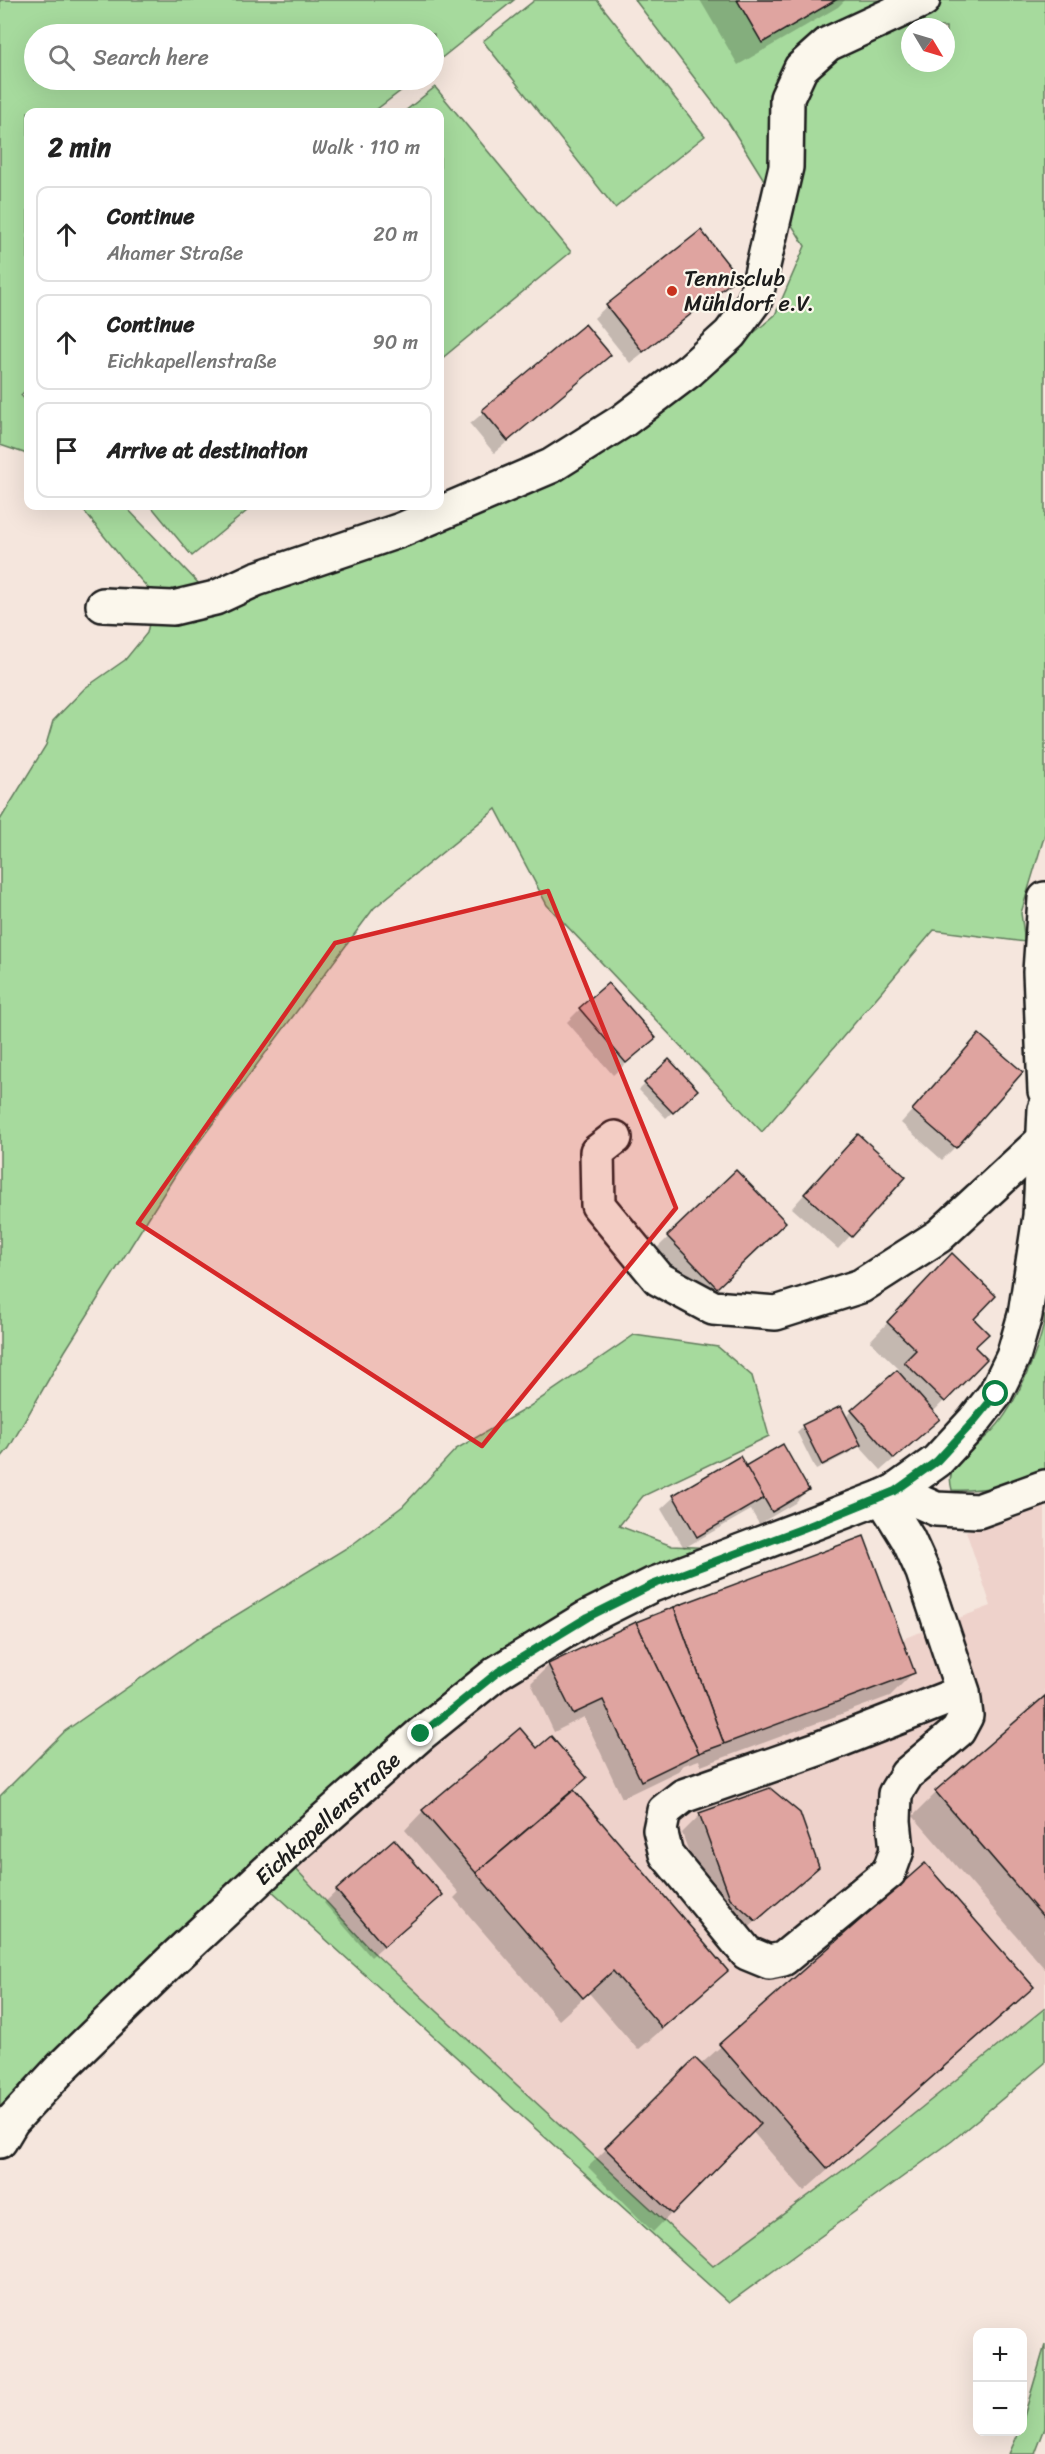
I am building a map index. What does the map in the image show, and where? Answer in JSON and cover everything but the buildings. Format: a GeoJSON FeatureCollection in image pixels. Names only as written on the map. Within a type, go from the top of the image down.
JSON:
{"type":"FeatureCollection","features":[{"type":"Feature","properties":{"kind":"street"},"geometry":{"type":"LineString","coordinates":[[103,605],[173,608],[215,598],[256,579],[401,530],[551,466],[624,420],[690,370],[730,334],[755,300],[786,166],[787,98],[801,68],[828,44],[923,0]]}},
{"type":"Feature","properties":{"kind":"street"},"geometry":{"type":"LineString","coordinates":[[1045,900],[1040,972],[1045,1091]]}},
{"type":"Feature","properties":{"kind":"street"},"geometry":{"type":"LineString","coordinates":[[615,1138],[597,1152],[598,1204],[659,1279],[713,1308],[776,1313],[861,1286],[939,1236],[1044,1125]]}},
{"type":"Feature","properties":{"kind":"street","name":"Eichkapellenstraße"},"geometry":{"type":"LineString","coordinates":[[0,2141],[12,2121],[65,2064],[187,1946],[378,1772],[498,1672],[588,1617],[652,1585],[888,1494],[937,1461],[996,1394],[1014,1357],[1025,1315],[1040,1216],[1044,1125]]}},
{"type":"Feature","properties":{"kind":"street"},"geometry":{"type":"LineString","coordinates":[[888,1494],[936,1509],[978,1510],[1045,1487]]}},
{"type":"Feature","properties":{"kind":"street"},"geometry":{"type":"LineString","coordinates":[[888,1494],[923,1572],[963,1692],[966,1716],[958,1731],[907,1774],[895,1794],[894,1821],[897,1850],[889,1872],[783,1959],[769,1962],[747,1953],[666,1854],[660,1830],[664,1811],[683,1796],[820,1748],[963,1692]]}},
{"type":"Feature","properties":{"kind":"highlighted area"},"geometry":{"type":"Polygon","coordinates":[[[548,891],[676,1208],[482,1446],[138,1223],[335,943],[548,891]]]}},
{"type":"Feature","properties":{"kind":"shaded area"},"geometry":{"type":"Polygon","coordinates":[[[1045,1503],[1045,2063],[952,2141],[729,2303],[271,1890],[398,1773],[511,1682],[636,1622],[864,1536],[902,1639],[991,1606],[966,1531],[1045,1503]]]}},
{"type":"Feature","properties":{"kind":"green space"},"geometry":{"type":"Polygon","coordinates":[[[0,0],[514,0],[444,56],[444,24],[24,24],[24,90],[402,90],[378,108],[24,108],[24,392],[21,395],[24,398],[24,453],[0,445],[0,0]]]}},
{"type":"Feature","properties":{"kind":"green space"},"geometry":{"type":"Polygon","coordinates":[[[535,0],[597,0],[705,136],[615,208],[483,41],[535,0]]]}},
{"type":"Feature","properties":{"kind":"green space"},"geometry":{"type":"Polygon","coordinates":[[[635,0],[1045,0],[1045,834],[1021,913],[1025,942],[934,930],[762,1132],[547,905],[496,809],[374,908],[181,1166],[65,1351],[9,1448],[0,1459],[0,820],[46,745],[53,721],[85,688],[125,660],[147,633],[155,596],[83,510],[129,510],[222,608],[437,510],[444,510],[444,507],[669,404],[775,315],[805,246],[728,122],[635,0]]]}},
{"type":"Feature","properties":{"kind":"green space"},"geometry":{"type":"Polygon","coordinates":[[[431,90],[437,90],[571,252],[444,357],[444,108],[409,108],[431,90]]]}},
{"type":"Feature","properties":{"kind":"green space"},"geometry":{"type":"Polygon","coordinates":[[[154,510],[248,510],[192,556],[154,510]]]}},
{"type":"Feature","properties":{"kind":"green space"},"geometry":{"type":"Polygon","coordinates":[[[1045,1315],[1045,1475],[987,1488],[952,1490],[950,1479],[954,1468],[994,1429],[1019,1391],[1039,1342],[1045,1315]]]}},
{"type":"Feature","properties":{"kind":"green space"},"geometry":{"type":"Polygon","coordinates":[[[634,1335],[718,1347],[752,1376],[769,1436],[643,1496],[619,1526],[672,1546],[714,1548],[643,1571],[560,1614],[515,1643],[0,2120],[0,1796],[65,1731],[197,1639],[353,1544],[403,1506],[456,1449],[527,1408],[634,1335]]]}},
{"type":"Feature","properties":{"kind":"green space"},"geometry":{"type":"Polygon","coordinates":[[[295,1868],[373,1952],[713,2266],[858,2159],[1045,2008],[1045,2063],[952,2141],[729,2303],[271,1890],[295,1868]]]}},
{"type":"Feature","properties":{"kind":"green space"},"geometry":{"type":"Polygon","coordinates":[[[1045,2345],[1045,2428],[1035,2454],[1009,2454],[1017,2436],[1027,2436],[1027,2406],[1045,2345]]]}},
{"type":"Feature","properties":{"kind":"place","name":"Tennisclub Mühldorf e.V."},"geometry":{"type":"Point","coordinates":[672,291]}},
{"type":"Feature","properties":{"kind":"route"},"geometry":{"type":"LineString","coordinates":[[421,1734],[498,1672],[588,1617],[652,1585],[895,1491],[937,1461],[996,1394]]}}]}
